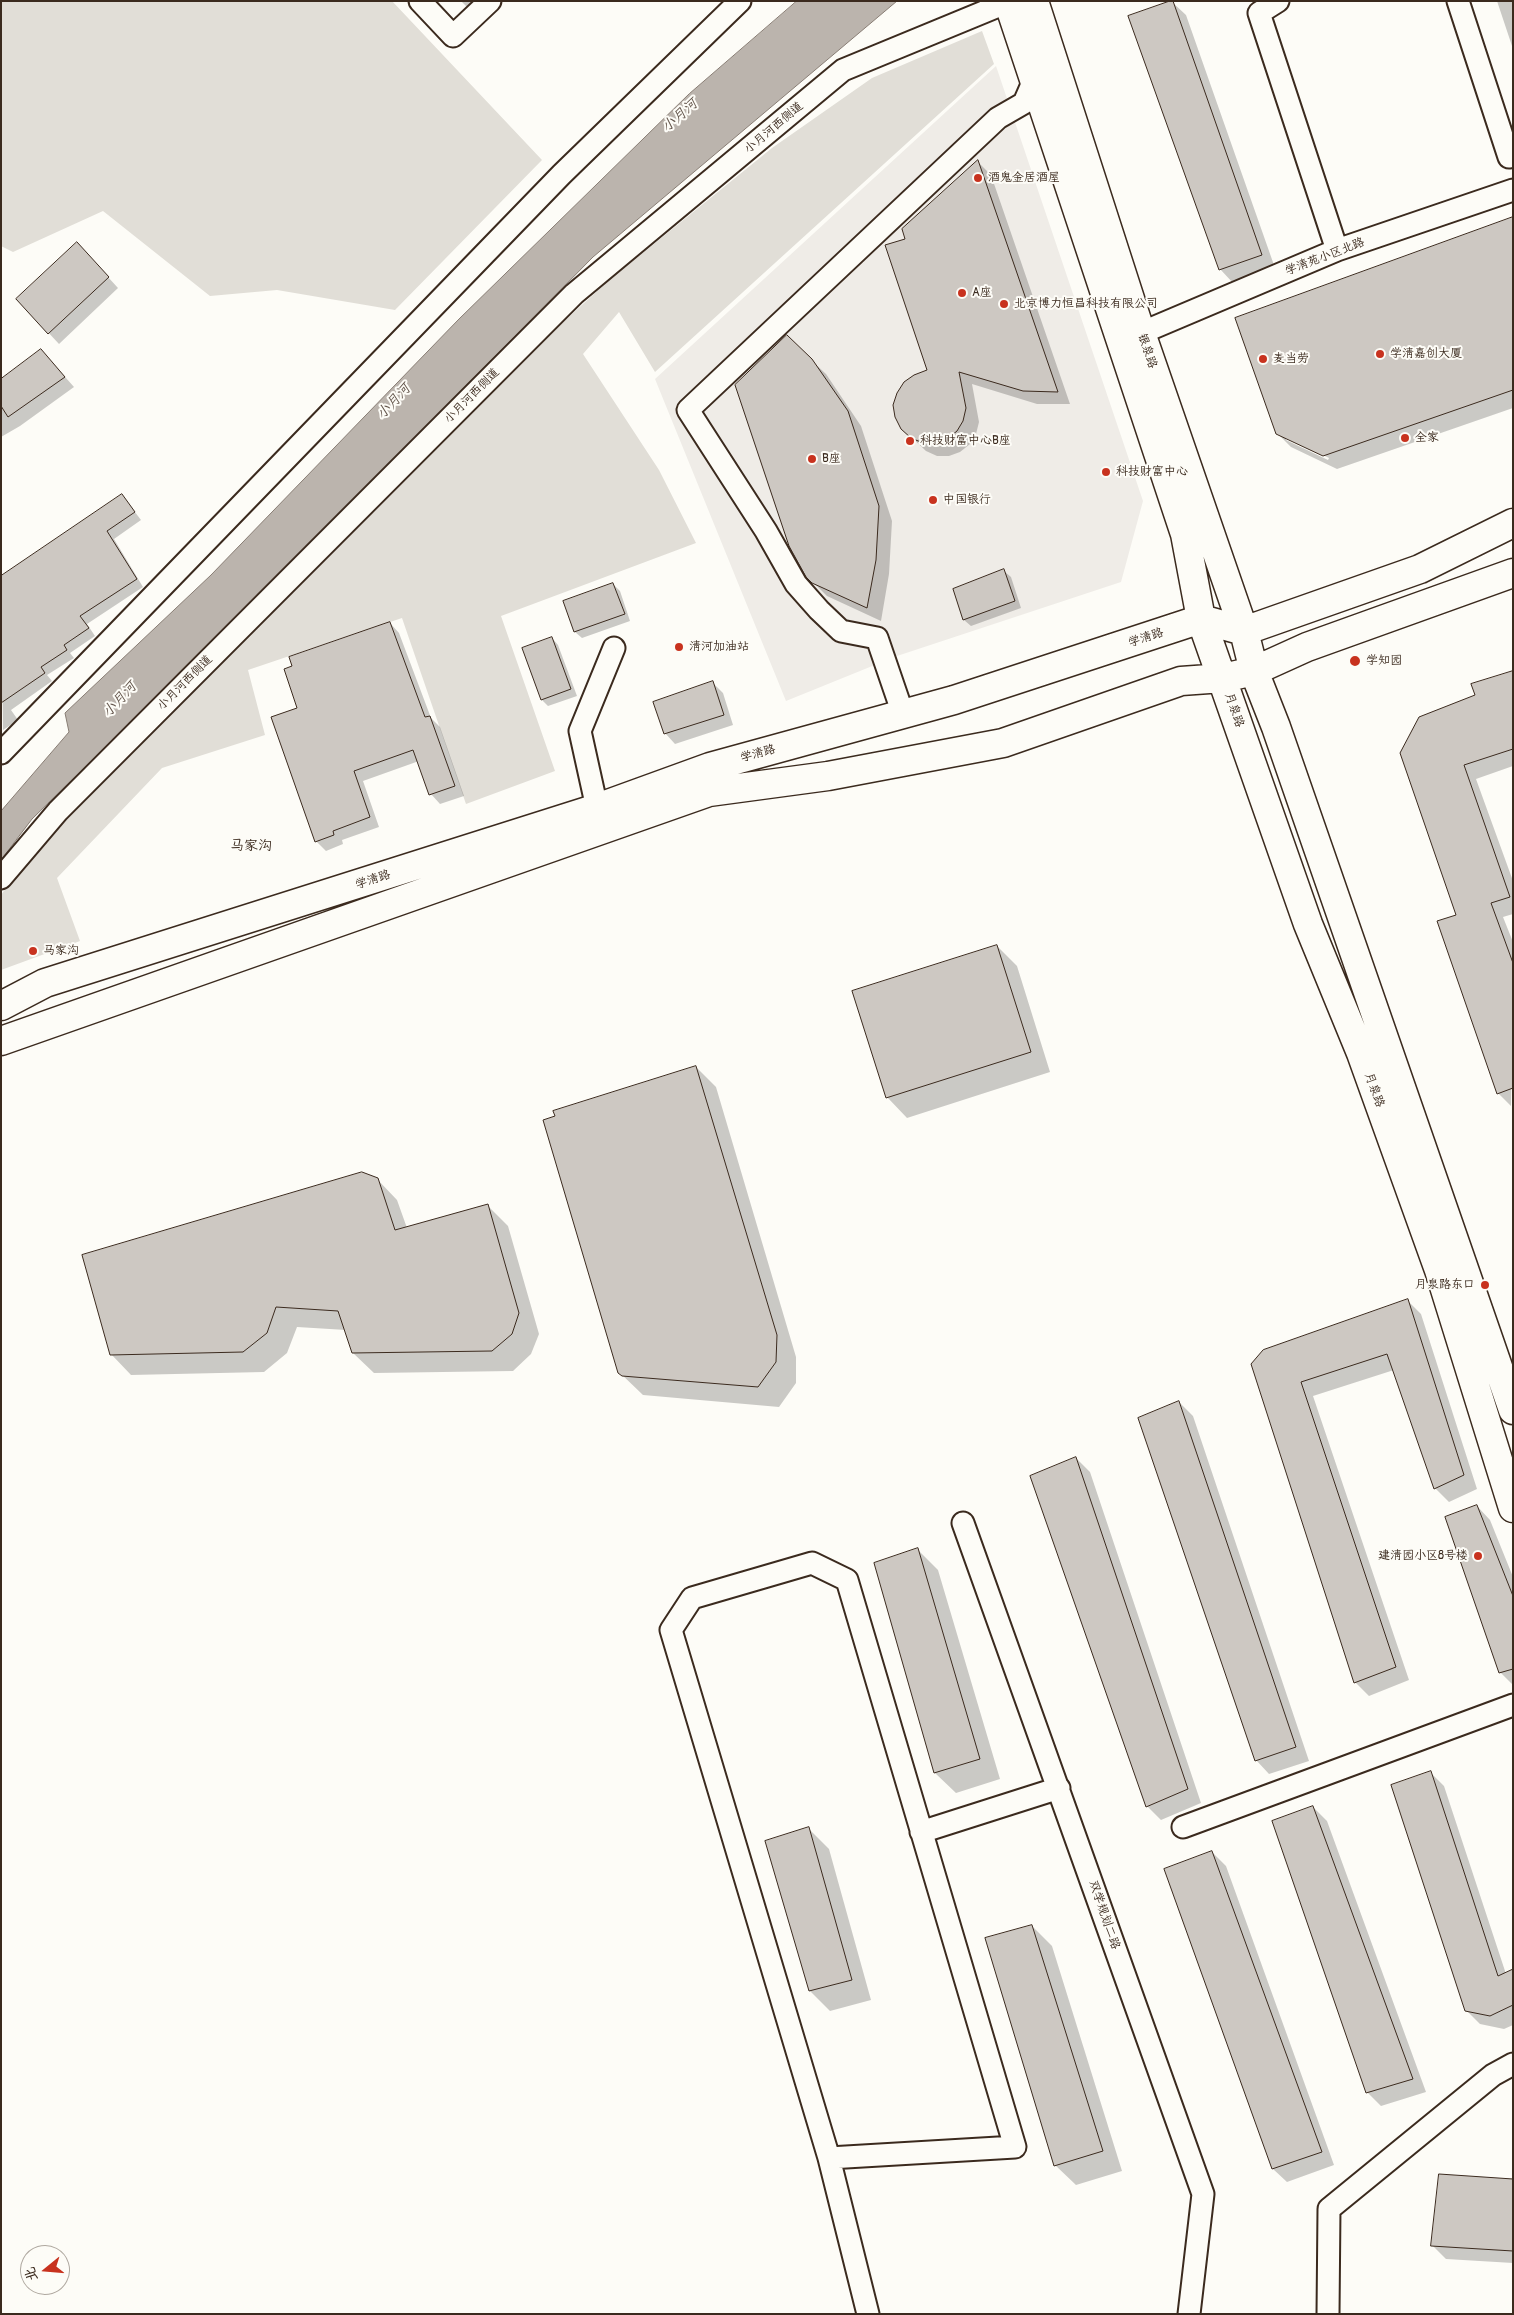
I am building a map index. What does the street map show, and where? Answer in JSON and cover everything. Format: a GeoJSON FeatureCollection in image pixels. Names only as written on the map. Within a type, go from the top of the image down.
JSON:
{"type":"FeatureCollection","features":[{"type":"Feature","properties":{"kind":"main road","name":"银泉路"},"geometry":{"type":"LineString","coordinates":[[1034,1],[1141,333],[1244,631],[1254,670]]}},
{"type":"Feature","properties":{"kind":"main road","name":"银泉路"},"geometry":{"type":"LineString","coordinates":[[1008,2],[1185,534],[1201,620],[1223,678]]}},
{"type":"Feature","properties":{"kind":"main road"},"geometry":{"type":"LineString","coordinates":[[1201,620],[1244,631],[1420,568],[1513,523]]}},
{"type":"Feature","properties":{"kind":"main road"},"geometry":{"type":"LineString","coordinates":[[1,1041],[709,792],[828,776],[1003,743],[1181,681],[1223,678],[1254,670],[1307,647],[1513,573]]}},
{"type":"Feature","properties":{"kind":"main road","name":"学清路"},"geometry":{"type":"LineString","coordinates":[[1,1006],[46,983],[597,808],[710,767],[954,700],[1201,620]]}},
{"type":"Feature","properties":{"kind":"main road"},"geometry":{"type":"LineString","coordinates":[[1254,670],[1286,755],[1513,1410]]}},
{"type":"Feature","properties":{"kind":"main road","name":"月泉路"},"geometry":{"type":"LineString","coordinates":[[1223,678],[1308,924],[1361,1053],[1439,1270],[1513,1508]]}},
{"type":"Feature","properties":{"kind":"street"},"geometry":{"type":"LineString","coordinates":[[420,1],[452,36],[490,1]]}},
{"type":"Feature","properties":{"kind":"street"},"geometry":{"type":"LineString","coordinates":[[1,753],[562,174],[740,1]]}},
{"type":"Feature","properties":{"kind":"street"},"geometry":{"type":"LineString","coordinates":[[1278,1],[1259,13],[1338,250]]}},
{"type":"Feature","properties":{"kind":"street"},"geometry":{"type":"LineString","coordinates":[[1458,1],[1510,157],[1513,156]]}},
{"type":"Feature","properties":{"kind":"street","name":"小月河西侧道"},"geometry":{"type":"LineString","coordinates":[[1,878],[58,810],[574,294],[844,70],[1008,2]]}},
{"type":"Feature","properties":{"kind":"street"},"geometry":{"type":"LineString","coordinates":[[903,714],[878,638],[841,631],[796,584],[766,532],[688,410],[998,118],[1024,103],[1034,80]]}},
{"type":"Feature","properties":{"kind":"street","name":"学清苑小区北路"},"geometry":{"type":"LineString","coordinates":[[1141,333],[1338,250],[1513,190]]}},
{"type":"Feature","properties":{"kind":"street"},"geometry":{"type":"LineString","coordinates":[[597,808],[580,731],[614,648]]}},
{"type":"Feature","properties":{"kind":"street","name":"双学规划二路"},"geometry":{"type":"LineString","coordinates":[[963,1523],[1203,2194],[1189,2314]]}},
{"type":"Feature","properties":{"kind":"street"},"geometry":{"type":"LineString","coordinates":[[829,2158],[1014,2147],[847,1580],[812,1563],[692,1598],[671,1630],[829,2158],[868,2314]]}},
{"type":"Feature","properties":{"kind":"street"},"geometry":{"type":"LineString","coordinates":[[1183,1827],[1513,1705]]}},
{"type":"Feature","properties":{"kind":"street"},"geometry":{"type":"LineString","coordinates":[[921,1832],[1059,1788]]}},
{"type":"Feature","properties":{"kind":"street"},"geometry":{"type":"LineString","coordinates":[[1328,2314],[1329,2209],[1493,2075],[1513,2064]]}},
{"type":"Feature","properties":{"kind":"shaded area"},"geometry":{"type":"Polygon","coordinates":[[[1,1],[392,1],[542,160],[395,310],[277,290],[210,296],[103,211],[13,252],[1,246],[1,1]]]}},
{"type":"Feature","properties":{"kind":"shaded area"},"geometry":{"type":"Polygon","coordinates":[[[982,31],[994,64],[655,372],[619,312],[583,354],[659,470],[696,543],[501,616],[555,771],[466,804],[402,618],[248,670],[265,735],[162,768],[57,878],[80,941],[1,970],[1,895],[19,870],[125,754],[257,628],[522,360],[607,282],[772,148],[872,78],[982,31]]]}},
{"type":"Feature","properties":{"kind":"shaded area","name":"科技财富中心"},"geometry":{"type":"Polygon","coordinates":[[[996,66],[1143,501],[1121,582],[897,656],[786,701],[655,379],[996,66]]]}},
{"type":"Feature","properties":{"kind":"water","name":"小月河"},"geometry":{"type":"Polygon","coordinates":[[[797,1],[897,1],[593,257],[209,646],[32,819],[1,860],[1,811],[69,732],[65,713],[211,575],[459,319],[689,94],[797,1]]]}},
{"type":"Feature","properties":{"kind":"building"},"geometry":{"type":"Polygon","coordinates":[[[1173,1],[1262,255],[1219,270],[1128,16],[1173,1]]]}},
{"type":"Feature","properties":{"kind":"building","name":"A座"},"geometry":{"type":"Polygon","coordinates":[[[978,160],[1058,392],[1023,391],[959,372],[966,408],[963,421],[957,431],[947,439],[935,443],[923,443],[911,438],[901,429],[895,417],[893,405],[897,393],[904,382],[914,375],[927,370],[885,245],[905,239],[902,229],[978,160]]]}},
{"type":"Feature","properties":{"kind":"building","name":"学清嘉创大厦"},"geometry":{"type":"Polygon","coordinates":[[[1513,217],[1513,390],[1323,456],[1276,434],[1235,318],[1513,217]]]}},
{"type":"Feature","properties":{"kind":"building"},"geometry":{"type":"Polygon","coordinates":[[[77,242],[109,277],[48,334],[16,299],[77,242]]]}},
{"type":"Feature","properties":{"kind":"building","name":"B座"},"geometry":{"type":"Polygon","coordinates":[[[787,335],[812,359],[848,411],[879,506],[876,560],[867,608],[812,583],[806,577],[789,546],[735,385],[787,335]]]}},
{"type":"Feature","properties":{"kind":"building"},"geometry":{"type":"Polygon","coordinates":[[[41,349],[65,377],[8,417],[1,406],[1,379],[41,349]]]}},
{"type":"Feature","properties":{"kind":"building"},"geometry":{"type":"Polygon","coordinates":[[[122,494],[135,512],[107,531],[137,579],[80,616],[89,628],[64,645],[67,650],[41,667],[45,673],[1,703],[1,576],[122,494]]]}},
{"type":"Feature","properties":{"kind":"building"},"geometry":{"type":"Polygon","coordinates":[[[1004,569],[1015,601],[963,620],[953,589],[1004,569]]]}},
{"type":"Feature","properties":{"kind":"building"},"geometry":{"type":"Polygon","coordinates":[[[613,583],[625,614],[574,632],[563,601],[613,583]]]}},
{"type":"Feature","properties":{"kind":"building"},"geometry":{"type":"Polygon","coordinates":[[[390,622],[425,717],[430,716],[455,786],[429,795],[413,750],[354,771],[370,817],[333,831],[334,835],[315,842],[271,717],[297,708],[284,669],[292,666],[289,657],[390,622]]]}},
{"type":"Feature","properties":{"kind":"building"},"geometry":{"type":"Polygon","coordinates":[[[552,637],[571,689],[541,700],[522,648],[552,637]]]}},
{"type":"Feature","properties":{"kind":"building"},"geometry":{"type":"Polygon","coordinates":[[[1513,671],[1513,749],[1464,765],[1510,897],[1491,903],[1513,963],[1513,1088],[1497,1094],[1437,921],[1456,915],[1400,753],[1419,717],[1475,695],[1471,684],[1513,671]]]}},
{"type":"Feature","properties":{"kind":"building"},"geometry":{"type":"Polygon","coordinates":[[[713,681],[724,715],[664,734],[653,702],[713,681]]]}},
{"type":"Feature","properties":{"kind":"building"},"geometry":{"type":"Polygon","coordinates":[[[997,945],[1031,1052],[886,1098],[852,991],[997,945]]]}},
{"type":"Feature","properties":{"kind":"building"},"geometry":{"type":"Polygon","coordinates":[[[696,1066],[777,1335],[776,1362],[758,1387],[622,1376],[618,1373],[543,1120],[555,1116],[553,1111],[696,1066]]]}},
{"type":"Feature","properties":{"kind":"building"},"geometry":{"type":"Polygon","coordinates":[[[362,1172],[378,1178],[395,1230],[488,1204],[519,1313],[512,1334],[492,1351],[352,1353],[338,1311],[276,1307],[267,1333],[243,1352],[110,1355],[82,1255],[362,1172]]]}},
{"type":"Feature","properties":{"kind":"building"},"geometry":{"type":"Polygon","coordinates":[[[1408,1299],[1464,1475],[1434,1489],[1387,1354],[1301,1382],[1396,1667],[1354,1683],[1251,1364],[1263,1350],[1408,1299]]]}},
{"type":"Feature","properties":{"kind":"building"},"geometry":{"type":"Polygon","coordinates":[[[1179,1401],[1296,1747],[1255,1761],[1138,1418],[1179,1401]]]}},
{"type":"Feature","properties":{"kind":"building"},"geometry":{"type":"Polygon","coordinates":[[[1076,1457],[1188,1789],[1146,1807],[1030,1476],[1076,1457]]]}},
{"type":"Feature","properties":{"kind":"building","name":"建清园小区8号楼"},"geometry":{"type":"Polygon","coordinates":[[[1477,1505],[1513,1596],[1513,1669],[1499,1673],[1445,1517],[1477,1505]]]}},
{"type":"Feature","properties":{"kind":"building"},"geometry":{"type":"Polygon","coordinates":[[[918,1548],[980,1759],[934,1773],[874,1563],[918,1548]]]}},
{"type":"Feature","properties":{"kind":"building"},"geometry":{"type":"Polygon","coordinates":[[[1431,1771],[1498,1976],[1513,1969],[1513,2005],[1490,2016],[1465,2011],[1391,1785],[1431,1771]]]}},
{"type":"Feature","properties":{"kind":"building"},"geometry":{"type":"Polygon","coordinates":[[[1313,1806],[1413,2079],[1366,2093],[1272,1821],[1313,1806]]]}},
{"type":"Feature","properties":{"kind":"building"},"geometry":{"type":"Polygon","coordinates":[[[809,1827],[852,1980],[809,1991],[765,1841],[809,1827]]]}},
{"type":"Feature","properties":{"kind":"building"},"geometry":{"type":"Polygon","coordinates":[[[1212,1851],[1322,2152],[1272,2169],[1164,1869],[1212,1851]]]}},
{"type":"Feature","properties":{"kind":"building"},"geometry":{"type":"Polygon","coordinates":[[[1032,1925],[1103,2151],[1054,2166],[985,1938],[1032,1925]]]}},
{"type":"Feature","properties":{"kind":"building"},"geometry":{"type":"Polygon","coordinates":[[[1439,2174],[1513,2179],[1513,2251],[1431,2246],[1439,2174]]]}},
{"type":"Feature","properties":{"kind":"place","name":"酒鬼金居酒屋"},"geometry":{"type":"Point","coordinates":[978,178]}},
{"type":"Feature","properties":{"kind":"place","name":"A座"},"geometry":{"type":"Point","coordinates":[962,293]}},
{"type":"Feature","properties":{"kind":"place","name":"北京博力恒昌科技有限公司"},"geometry":{"type":"Point","coordinates":[1004,304]}},
{"type":"Feature","properties":{"kind":"place","name":"学清嘉创大厦"},"geometry":{"type":"Point","coordinates":[1380,354]}},
{"type":"Feature","properties":{"kind":"place","name":"麦当劳"},"geometry":{"type":"Point","coordinates":[1263,359]}},
{"type":"Feature","properties":{"kind":"place","name":"全家"},"geometry":{"type":"Point","coordinates":[1405,438]}},
{"type":"Feature","properties":{"kind":"place","name":"科技财富中心B座"},"geometry":{"type":"Point","coordinates":[910,441]}},
{"type":"Feature","properties":{"kind":"place","name":"B座"},"geometry":{"type":"Point","coordinates":[812,459]}},
{"type":"Feature","properties":{"kind":"place","name":"科技财富中心"},"geometry":{"type":"Point","coordinates":[1106,472]}},
{"type":"Feature","properties":{"kind":"place","name":"中国银行"},"geometry":{"type":"Point","coordinates":[933,500]}},
{"type":"Feature","properties":{"kind":"place","name":"清河加油站"},"geometry":{"type":"Point","coordinates":[679,647]}},
{"type":"Feature","properties":{"kind":"place","name":"学知园"},"geometry":{"type":"Point","coordinates":[1355,661]}},
{"type":"Feature","properties":{"kind":"place","name":"马家沟"},"geometry":{"type":"Point","coordinates":[33,951]}},
{"type":"Feature","properties":{"kind":"place","name":"月泉路东口"},"geometry":{"type":"Point","coordinates":[1485,1285]}},
{"type":"Feature","properties":{"kind":"place","name":"建清园小区8号楼"},"geometry":{"type":"Point","coordinates":[1478,1556]}},
{"type":"Feature","properties":{"kind":"district","name":"马家沟"},"geometry":{"type":"Point","coordinates":[251,846]}}]}
